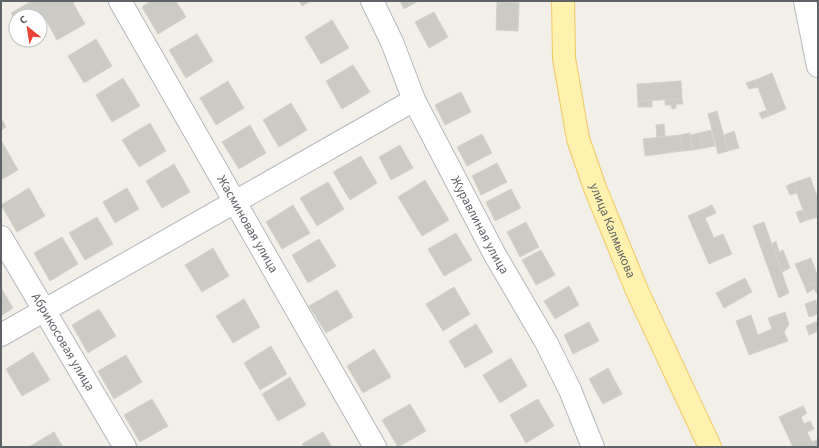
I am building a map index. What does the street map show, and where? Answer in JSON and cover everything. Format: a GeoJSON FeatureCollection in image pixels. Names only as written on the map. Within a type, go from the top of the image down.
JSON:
{"type":"FeatureCollection","features":[{"type":"Feature","properties":{"kind":"main road","name":"улица Калмыкова"},"geometry":{"type":"LineString","coordinates":[[563,1],[564,58],[578,139],[595,188],[638,293],[710,447]]}},
{"type":"Feature","properties":{"kind":"street","name":"Жасминовая улица"},"geometry":{"type":"LineString","coordinates":[[120,1],[375,447]]}},
{"type":"Feature","properties":{"kind":"street","name":"Журавлиная улица"},"geometry":{"type":"LineString","coordinates":[[372,1],[392,42],[414,100],[495,255],[546,342],[570,390],[593,447]]}},
{"type":"Feature","properties":{"kind":"street"},"geometry":{"type":"LineString","coordinates":[[805,1],[818,66]]}},
{"type":"Feature","properties":{"kind":"street"},"geometry":{"type":"LineString","coordinates":[[1,335],[414,100]]}},
{"type":"Feature","properties":{"kind":"street","name":"Абрикосовая улица"},"geometry":{"type":"LineString","coordinates":[[1,237],[125,447]]}},
{"type":"Feature","properties":{"kind":"building"},"geometry":{"type":"Polygon","coordinates":[[[32,1],[76,1],[73,3],[85,24],[57,40],[48,24],[48,8],[20,8],[32,1]]]}},
{"type":"Feature","properties":{"kind":"building"},"geometry":{"type":"Polygon","coordinates":[[[151,1],[176,1],[186,17],[158,34],[142,7],[151,1]]]}},
{"type":"Feature","properties":{"kind":"building"},"geometry":{"type":"Polygon","coordinates":[[[299,1],[311,1],[302,6],[299,1]]]}},
{"type":"Feature","properties":{"kind":"building"},"geometry":{"type":"Polygon","coordinates":[[[400,1],[418,1],[404,9],[400,1]]]}},
{"type":"Feature","properties":{"kind":"building"},"geometry":{"type":"Polygon","coordinates":[[[497,2],[519,3],[518,31],[496,30],[497,2]]]}},
{"type":"Feature","properties":{"kind":"building"},"geometry":{"type":"Polygon","coordinates":[[[434,12],[448,37],[429,48],[415,22],[434,12]]]}},
{"type":"Feature","properties":{"kind":"building"},"geometry":{"type":"Polygon","coordinates":[[[332,20],[349,48],[321,64],[305,37],[332,20]]]}},
{"type":"Feature","properties":{"kind":"building"},"geometry":{"type":"Polygon","coordinates":[[[197,34],[213,61],[186,78],[169,50],[197,34]]]}},
{"type":"Feature","properties":{"kind":"building"},"geometry":{"type":"Polygon","coordinates":[[[96,39],[112,66],[84,83],[68,56],[96,39]]]}},
{"type":"Feature","properties":{"kind":"building"},"geometry":{"type":"Polygon","coordinates":[[[353,65],[370,92],[342,109],[326,81],[353,65]]]}},
{"type":"Feature","properties":{"kind":"building"},"geometry":{"type":"Polygon","coordinates":[[[772,73],[786,109],[769,116],[755,80],[772,73]]]}},
{"type":"Feature","properties":{"kind":"building"},"geometry":{"type":"Polygon","coordinates":[[[123,78],[140,106],[112,122],[96,95],[123,78]]]}},
{"type":"Feature","properties":{"kind":"building"},"geometry":{"type":"Polygon","coordinates":[[[755,80],[758,87],[749,89],[746,83],[755,80]]]}},
{"type":"Feature","properties":{"kind":"building"},"geometry":{"type":"Polygon","coordinates":[[[228,81],[244,108],[216,125],[200,98],[228,81]]]}},
{"type":"Feature","properties":{"kind":"building"},"geometry":{"type":"Polygon","coordinates":[[[681,81],[682,99],[638,101],[637,84],[681,81]]]}},
{"type":"Feature","properties":{"kind":"building"},"geometry":{"type":"Polygon","coordinates":[[[461,92],[471,112],[445,125],[435,105],[461,92]]]}},
{"type":"Feature","properties":{"kind":"building"},"geometry":{"type":"Polygon","coordinates":[[[665,99],[682,99],[683,104],[676,104],[676,108],[672,109],[671,105],[665,105],[665,99]]]}},
{"type":"Feature","properties":{"kind":"building"},"geometry":{"type":"Polygon","coordinates":[[[652,100],[652,107],[638,107],[638,101],[652,100]]]}},
{"type":"Feature","properties":{"kind":"building"},"geometry":{"type":"Polygon","coordinates":[[[291,103],[307,130],[279,147],[263,120],[291,103]]]}},
{"type":"Feature","properties":{"kind":"building"},"geometry":{"type":"Polygon","coordinates":[[[767,110],[769,116],[762,119],[759,113],[767,110]]]}},
{"type":"Feature","properties":{"kind":"building"},"geometry":{"type":"Polygon","coordinates":[[[717,111],[728,151],[718,154],[708,114],[717,111]]]}},
{"type":"Feature","properties":{"kind":"building"},"geometry":{"type":"Polygon","coordinates":[[[1,118],[6,127],[1,130],[1,118]]]}},
{"type":"Feature","properties":{"kind":"building"},"geometry":{"type":"Polygon","coordinates":[[[150,123],[166,151],[139,167],[122,140],[150,123]]]}},
{"type":"Feature","properties":{"kind":"building"},"geometry":{"type":"Polygon","coordinates":[[[664,124],[665,136],[657,137],[656,125],[664,124]]]}},
{"type":"Feature","properties":{"kind":"building"},"geometry":{"type":"Polygon","coordinates":[[[250,125],[266,153],[239,169],[222,142],[250,125]]]}},
{"type":"Feature","properties":{"kind":"building"},"geometry":{"type":"Polygon","coordinates":[[[711,130],[715,146],[704,148],[699,133],[711,130]]]}},
{"type":"Feature","properties":{"kind":"building"},"geometry":{"type":"Polygon","coordinates":[[[734,131],[739,148],[728,151],[724,135],[734,131]]]}},
{"type":"Feature","properties":{"kind":"building"},"geometry":{"type":"Polygon","coordinates":[[[690,133],[693,150],[682,151],[680,135],[690,133]]]}},
{"type":"Feature","properties":{"kind":"building"},"geometry":{"type":"Polygon","coordinates":[[[699,133],[704,148],[693,150],[691,135],[699,133]]]}},
{"type":"Feature","properties":{"kind":"building"},"geometry":{"type":"Polygon","coordinates":[[[482,134],[492,153],[467,166],[457,147],[482,134]]]}},
{"type":"Feature","properties":{"kind":"building"},"geometry":{"type":"Polygon","coordinates":[[[680,135],[682,151],[645,156],[643,139],[680,135]]]}},
{"type":"Feature","properties":{"kind":"building"},"geometry":{"type":"Polygon","coordinates":[[[2,142],[18,170],[1,180],[1,143],[2,142]]]}},
{"type":"Feature","properties":{"kind":"building"},"geometry":{"type":"Polygon","coordinates":[[[400,145],[413,168],[391,180],[379,157],[400,145]]]}},
{"type":"Feature","properties":{"kind":"building"},"geometry":{"type":"Polygon","coordinates":[[[361,156],[377,183],[350,200],[333,172],[361,156]]]}},
{"type":"Feature","properties":{"kind":"building"},"geometry":{"type":"Polygon","coordinates":[[[497,163],[507,182],[481,195],[472,176],[497,163]]]}},
{"type":"Feature","properties":{"kind":"building"},"geometry":{"type":"Polygon","coordinates":[[[174,164],[190,192],[162,208],[146,181],[174,164]]]}},
{"type":"Feature","properties":{"kind":"building"},"geometry":{"type":"Polygon","coordinates":[[[810,177],[818,199],[818,217],[807,220],[793,183],[810,177]]]}},
{"type":"Feature","properties":{"kind":"building"},"geometry":{"type":"Polygon","coordinates":[[[425,180],[449,220],[422,236],[398,197],[425,180]]]}},
{"type":"Feature","properties":{"kind":"building"},"geometry":{"type":"Polygon","coordinates":[[[328,182],[344,209],[317,226],[300,198],[328,182]]]}},
{"type":"Feature","properties":{"kind":"building"},"geometry":{"type":"Polygon","coordinates":[[[793,183],[797,193],[790,195],[786,186],[793,183]]]}},
{"type":"Feature","properties":{"kind":"building"},"geometry":{"type":"Polygon","coordinates":[[[29,188],[45,216],[17,232],[1,205],[29,188]]]}},
{"type":"Feature","properties":{"kind":"building"},"geometry":{"type":"Polygon","coordinates":[[[127,188],[139,209],[115,223],[103,202],[127,188]]]}},
{"type":"Feature","properties":{"kind":"building"},"geometry":{"type":"Polygon","coordinates":[[[511,189],[521,208],[495,221],[486,202],[511,189]]]}},
{"type":"Feature","properties":{"kind":"building"},"geometry":{"type":"Polygon","coordinates":[[[293,205],[310,233],[282,249],[266,222],[293,205]]]}},
{"type":"Feature","properties":{"kind":"building"},"geometry":{"type":"Polygon","coordinates":[[[712,205],[716,213],[705,218],[714,238],[723,234],[732,254],[709,264],[688,216],[712,205]]]}},
{"type":"Feature","properties":{"kind":"building"},"geometry":{"type":"Polygon","coordinates":[[[803,210],[807,220],[800,223],[796,212],[803,210]]]}},
{"type":"Feature","properties":{"kind":"building"},"geometry":{"type":"Polygon","coordinates":[[[97,217],[113,244],[85,260],[69,233],[97,217]]]}},
{"type":"Feature","properties":{"kind":"building"},"geometry":{"type":"Polygon","coordinates":[[[526,222],[539,247],[520,257],[507,232],[526,222]]]}},
{"type":"Feature","properties":{"kind":"building"},"geometry":{"type":"Polygon","coordinates":[[[764,222],[789,293],[779,298],[753,226],[764,222]]]}},
{"type":"Feature","properties":{"kind":"building"},"geometry":{"type":"Polygon","coordinates":[[[456,233],[472,260],[444,276],[428,249],[456,233]]]}},
{"type":"Feature","properties":{"kind":"building"},"geometry":{"type":"Polygon","coordinates":[[[62,237],[78,264],[50,281],[34,253],[62,237]]]}},
{"type":"Feature","properties":{"kind":"building"},"geometry":{"type":"Polygon","coordinates":[[[319,239],[336,266],[308,283],[292,255],[319,239]]]}},
{"type":"Feature","properties":{"kind":"building"},"geometry":{"type":"Polygon","coordinates":[[[776,241],[779,252],[783,250],[790,268],[782,272],[772,244],[776,241]]]}},
{"type":"Feature","properties":{"kind":"building"},"geometry":{"type":"Polygon","coordinates":[[[213,248],[229,276],[202,292],[185,265],[213,248]]]}},
{"type":"Feature","properties":{"kind":"building"},"geometry":{"type":"Polygon","coordinates":[[[541,250],[555,275],[536,285],[522,260],[541,250]]]}},
{"type":"Feature","properties":{"kind":"building"},"geometry":{"type":"Polygon","coordinates":[[[811,258],[818,277],[818,283],[805,287],[795,264],[811,258]]]}},
{"type":"Feature","properties":{"kind":"building"},"geometry":{"type":"Polygon","coordinates":[[[745,278],[752,292],[724,308],[716,293],[745,278]]]}},
{"type":"Feature","properties":{"kind":"building"},"geometry":{"type":"Polygon","coordinates":[[[818,283],[818,292],[816,293],[814,289],[807,293],[805,287],[818,283]]]}},
{"type":"Feature","properties":{"kind":"building"},"geometry":{"type":"Polygon","coordinates":[[[569,286],[579,305],[555,319],[544,301],[569,286]]]}},
{"type":"Feature","properties":{"kind":"building"},"geometry":{"type":"Polygon","coordinates":[[[454,287],[470,314],[443,331],[426,304],[454,287]]]}},
{"type":"Feature","properties":{"kind":"building"},"geometry":{"type":"Polygon","coordinates":[[[1,288],[13,308],[1,316],[1,288]]]}},
{"type":"Feature","properties":{"kind":"building"},"geometry":{"type":"Polygon","coordinates":[[[337,290],[353,317],[326,333],[309,306],[337,290]]]}},
{"type":"Feature","properties":{"kind":"building"},"geometry":{"type":"Polygon","coordinates":[[[244,299],[260,327],[233,343],[216,316],[244,299]]]}},
{"type":"Feature","properties":{"kind":"building"},"geometry":{"type":"Polygon","coordinates":[[[816,300],[818,314],[809,317],[805,304],[816,300]]]}},
{"type":"Feature","properties":{"kind":"building"},"geometry":{"type":"Polygon","coordinates":[[[99,309],[116,336],[88,353],[72,325],[99,309]]]}},
{"type":"Feature","properties":{"kind":"building"},"geometry":{"type":"Polygon","coordinates":[[[785,312],[789,324],[784,332],[788,341],[749,355],[736,321],[751,315],[758,335],[772,329],[768,318],[785,312]]]}},
{"type":"Feature","properties":{"kind":"building"},"geometry":{"type":"Polygon","coordinates":[[[818,321],[818,331],[809,335],[806,326],[818,321]]]}},
{"type":"Feature","properties":{"kind":"building"},"geometry":{"type":"Polygon","coordinates":[[[589,322],[599,341],[573,354],[564,335],[589,322]]]}},
{"type":"Feature","properties":{"kind":"building"},"geometry":{"type":"Polygon","coordinates":[[[476,324],[493,352],[465,368],[449,341],[476,324]]]}},
{"type":"Feature","properties":{"kind":"building"},"geometry":{"type":"Polygon","coordinates":[[[271,346],[287,374],[260,390],[244,363],[271,346]]]}},
{"type":"Feature","properties":{"kind":"building"},"geometry":{"type":"Polygon","coordinates":[[[374,349],[391,377],[363,393],[347,366],[374,349]]]}},
{"type":"Feature","properties":{"kind":"building"},"geometry":{"type":"Polygon","coordinates":[[[33,352],[50,380],[22,396],[6,369],[33,352]]]}},
{"type":"Feature","properties":{"kind":"building"},"geometry":{"type":"Polygon","coordinates":[[[126,355],[142,382],[114,399],[98,371],[126,355]]]}},
{"type":"Feature","properties":{"kind":"building"},"geometry":{"type":"Polygon","coordinates":[[[511,358],[527,386],[500,403],[483,375],[511,358]]]}},
{"type":"Feature","properties":{"kind":"building"},"geometry":{"type":"Polygon","coordinates":[[[608,368],[622,394],[603,404],[589,379],[608,368]]]}},
{"type":"Feature","properties":{"kind":"building"},"geometry":{"type":"Polygon","coordinates":[[[290,377],[306,405],[278,421],[262,394],[290,377]]]}},
{"type":"Feature","properties":{"kind":"building"},"geometry":{"type":"Polygon","coordinates":[[[152,399],[168,426],[140,442],[124,415],[152,399]]]}},
{"type":"Feature","properties":{"kind":"building"},"geometry":{"type":"Polygon","coordinates":[[[538,399],[554,426],[526,443],[510,415],[538,399]]]}},
{"type":"Feature","properties":{"kind":"building"},"geometry":{"type":"Polygon","coordinates":[[[410,404],[426,431],[398,447],[382,420],[410,404]]]}},
{"type":"Feature","properties":{"kind":"building"},"geometry":{"type":"Polygon","coordinates":[[[803,406],[807,413],[801,417],[804,424],[810,421],[814,429],[807,432],[812,442],[818,439],[818,445],[814,447],[793,447],[779,417],[803,406]]]}},
{"type":"Feature","properties":{"kind":"building"},"geometry":{"type":"Polygon","coordinates":[[[54,432],[63,447],[29,447],[54,432]]]}},
{"type":"Feature","properties":{"kind":"building"},"geometry":{"type":"Polygon","coordinates":[[[323,432],[332,447],[304,447],[302,444],[323,432]]]}}]}
